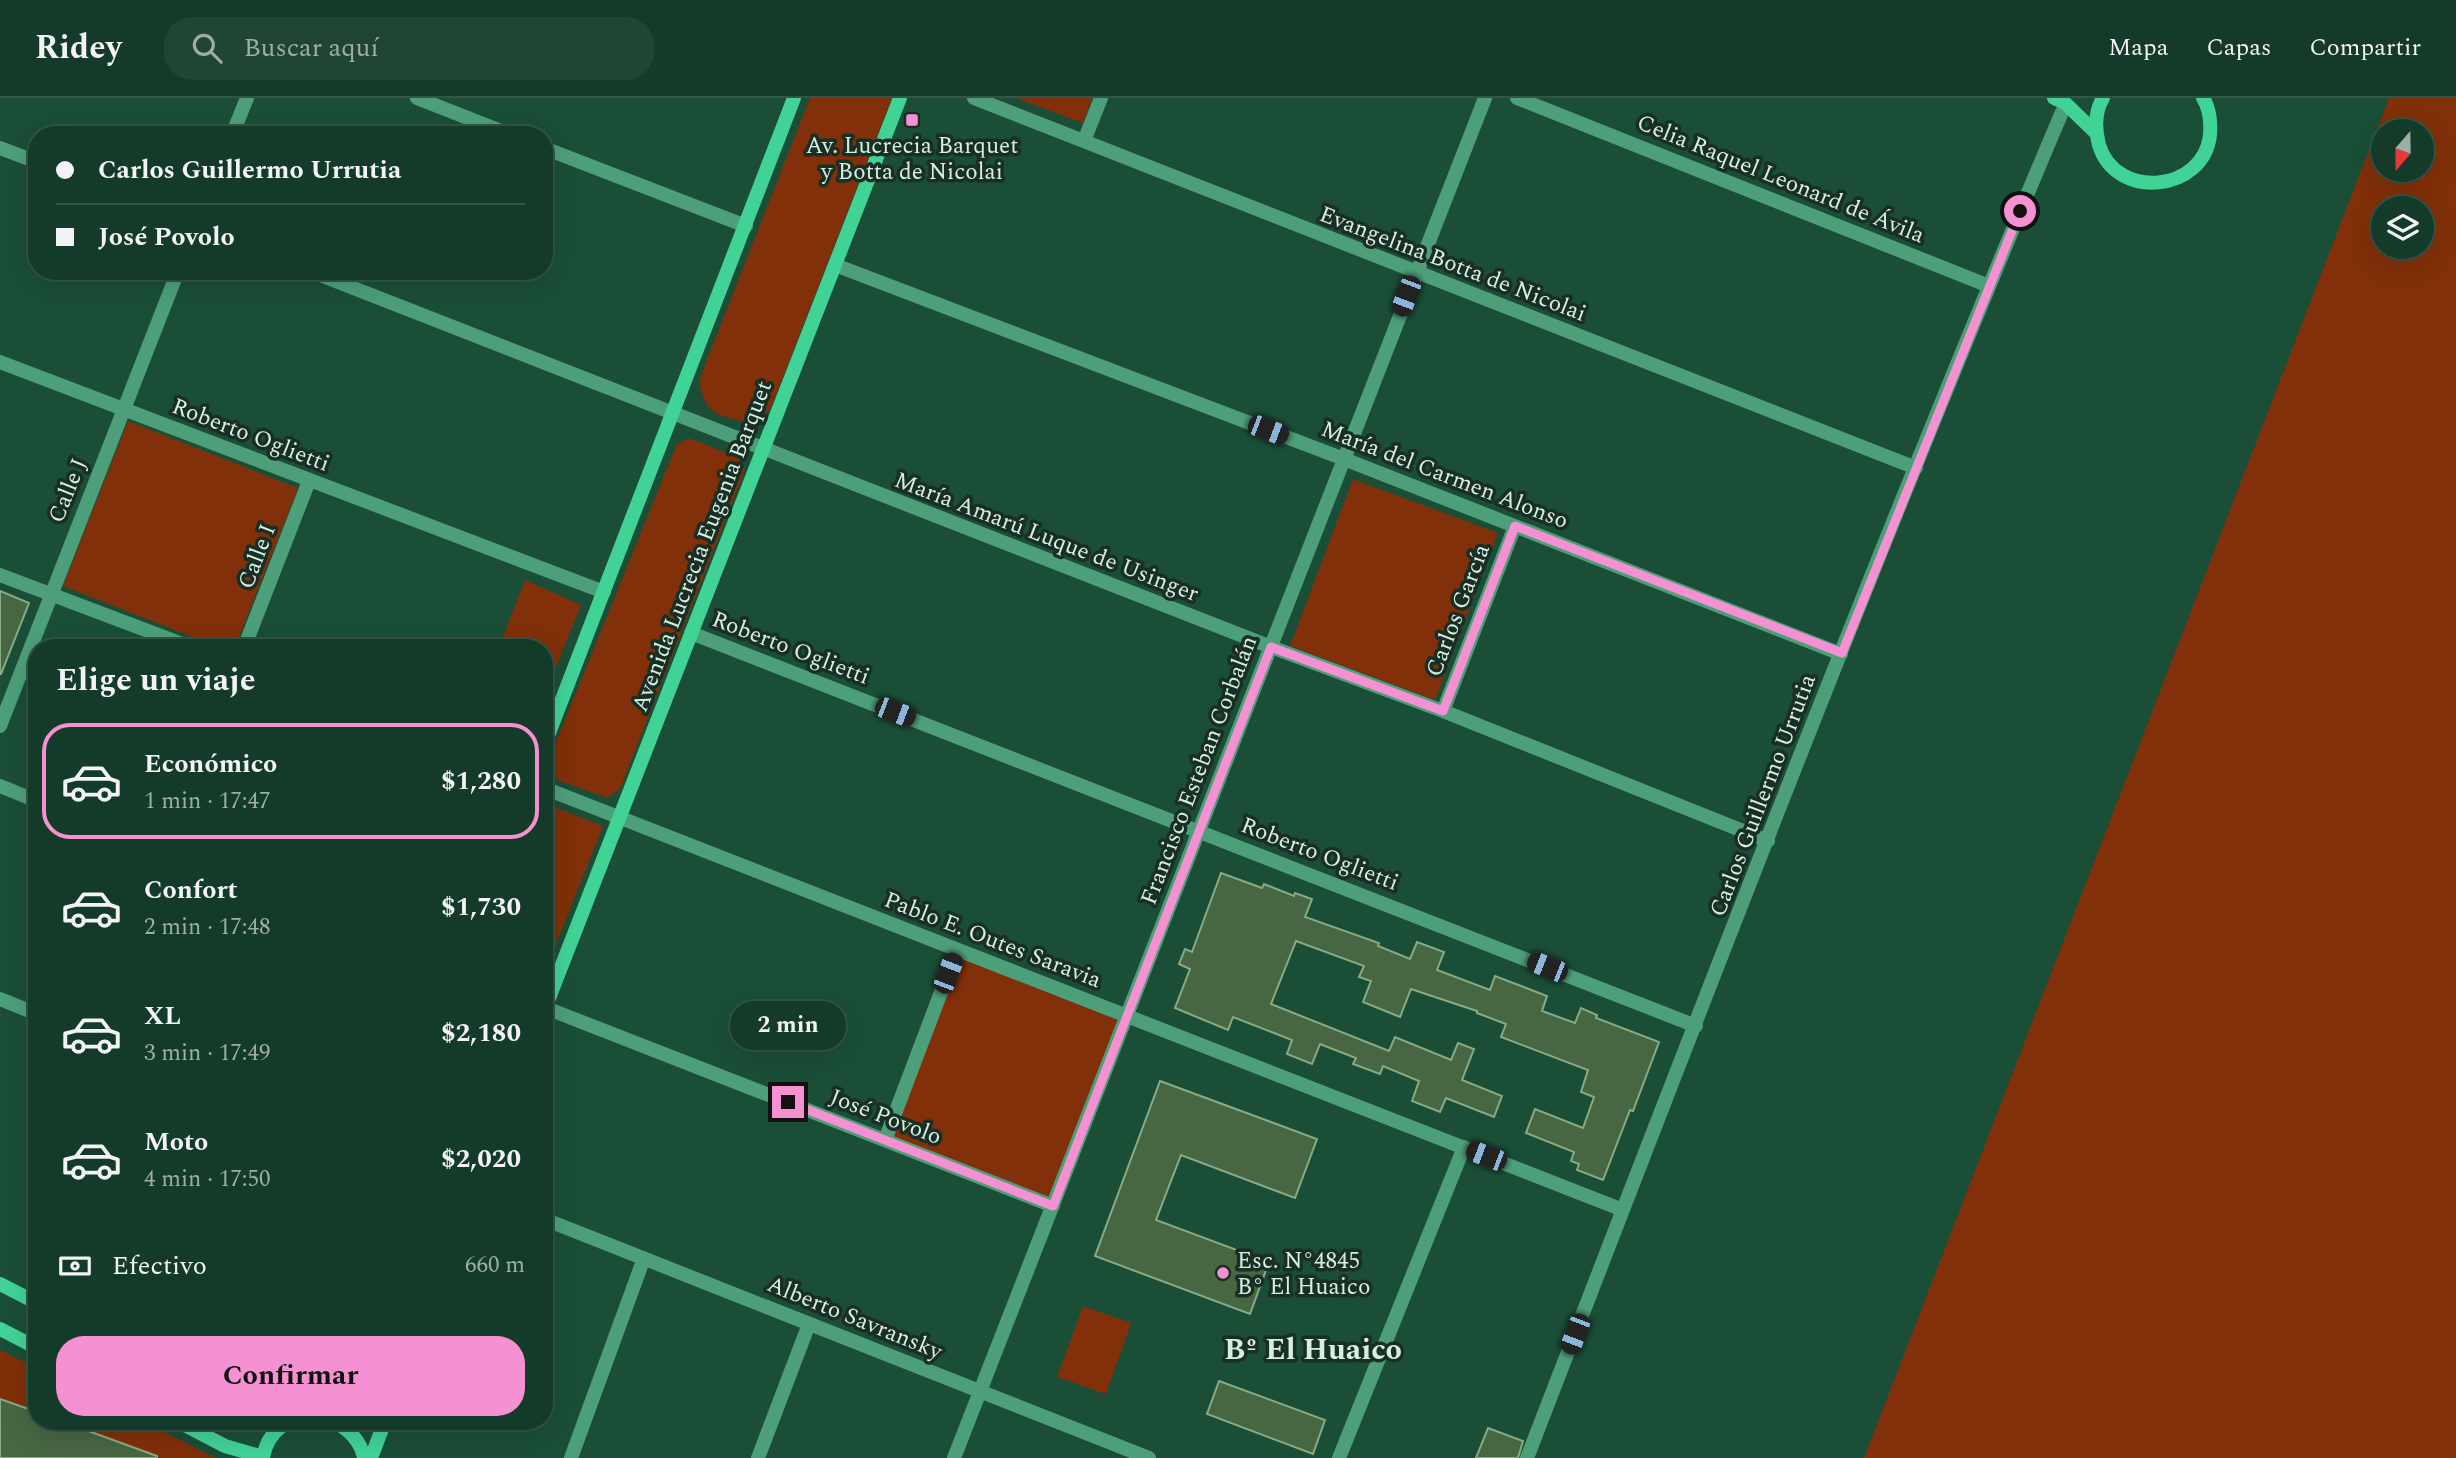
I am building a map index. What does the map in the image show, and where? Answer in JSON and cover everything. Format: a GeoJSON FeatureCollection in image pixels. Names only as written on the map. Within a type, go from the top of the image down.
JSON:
{"type":"FeatureCollection","features":[{"type":"Feature","properties":{"kind":"street"},"geometry":{"type":"LineString","coordinates":[[236,126],[247,98]]}},
{"type":"Feature","properties":{"kind":"street"},"geometry":{"type":"LineString","coordinates":[[416,98],[488,126]]}},
{"type":"Feature","properties":{"kind":"street"},"geometry":{"type":"LineString","coordinates":[[553,723],[794,98]]}},
{"type":"Feature","properties":{"kind":"street","name":"Avenida Lucrecia Eugenia Barquet"},"geometry":{"type":"LineString","coordinates":[[553,990],[900,98]]}},
{"type":"Feature","properties":{"kind":"street","name":"Evangelina Botta de Nicolai"},"geometry":{"type":"LineString","coordinates":[[974,98],[1916,468]]}},
{"type":"Feature","properties":{"kind":"street"},"geometry":{"type":"LineString","coordinates":[[1084,141],[1101,98]]}},
{"type":"Feature","properties":{"kind":"street","name":"Francisco Esteban Corbalán"},"geometry":{"type":"LineString","coordinates":[[954,1458],[1485,98]]}},
{"type":"Feature","properties":{"kind":"street","name":"Celia Raquel Leonard de Ávila"},"geometry":{"type":"LineString","coordinates":[[1517,98],[1989,285]]}},
{"type":"Feature","properties":{"kind":"street"},"geometry":{"type":"LineString","coordinates":[[2103,98],[2097,112],[2095,132],[2101,151],[2112,167],[2129,178],[2148,184],[2168,182],[2186,174],[2200,160],[2209,142],[2211,123],[2203,98]]}},
{"type":"Feature","properties":{"kind":"street"},"geometry":{"type":"LineString","coordinates":[[2060,104],[2095,132]]}},
{"type":"Feature","properties":{"kind":"street","name":"Carlos Guillermo Urrutia"},"geometry":{"type":"LineString","coordinates":[[1527,1458],[2060,104]]}},
{"type":"Feature","properties":{"kind":"street"},"geometry":{"type":"LineString","coordinates":[[0,148],[28,159]]}},
{"type":"Feature","properties":{"kind":"street"},"geometry":{"type":"LineString","coordinates":[[553,151],[746,226]]}},
{"type":"Feature","properties":{"kind":"street","name":"María del Carmen Alonso"},"geometry":{"type":"LineString","coordinates":[[835,265],[1842,653]]}},
{"type":"Feature","properties":{"kind":"street","name":"Calle J"},"geometry":{"type":"LineString","coordinates":[[33,639],[174,280]]}},
{"type":"Feature","properties":{"kind":"street","name":"María Amarú Luque de Usinger"},"geometry":{"type":"LineString","coordinates":[[333,280],[673,415],[1443,711],[1768,841]]}},
{"type":"Feature","properties":{"kind":"street","name":"Roberto Oglietti"},"geometry":{"type":"LineString","coordinates":[[0,362],[604,592]]}},
{"type":"Feature","properties":{"kind":"street","name":"Calle I"},"geometry":{"type":"LineString","coordinates":[[248,639],[309,481]]}},
{"type":"Feature","properties":{"kind":"street","name":"Carlos García"},"geometry":{"type":"LineString","coordinates":[[1443,711],[1515,526]]}},
{"type":"Feature","properties":{"kind":"street"},"geometry":{"type":"LineString","coordinates":[[0,575],[169,639]]}},
{"type":"Feature","properties":{"kind":"street","name":"Roberto Oglietti"},"geometry":{"type":"LineString","coordinates":[[691,633],[1696,1026]]}},
{"type":"Feature","properties":{"kind":"street","name":"Calle J"},"geometry":{"type":"LineString","coordinates":[[0,726],[28,652]]}},
{"type":"Feature","properties":{"kind":"street"},"geometry":{"type":"LineString","coordinates":[[0,786],[28,797]]}},
{"type":"Feature","properties":{"kind":"street","name":"Pablo E. Outes Saravia"},"geometry":{"type":"LineString","coordinates":[[553,792],[1623,1210]]}},
{"type":"Feature","properties":{"kind":"street"},"geometry":{"type":"LineString","coordinates":[[885,1140],[957,950]]}},
{"type":"Feature","properties":{"kind":"street"},"geometry":{"type":"LineString","coordinates":[[0,999],[28,1010]]}},
{"type":"Feature","properties":{"kind":"street","name":"José Povolo"},"geometry":{"type":"LineString","coordinates":[[553,1013],[1053,1206]]}},
{"type":"Feature","properties":{"kind":"street"},"geometry":{"type":"LineString","coordinates":[[1339,1458],[1464,1147]]}},
{"type":"Feature","properties":{"kind":"street","name":"Alberto Savransky"},"geometry":{"type":"LineString","coordinates":[[553,1223],[1149,1458]]}},
{"type":"Feature","properties":{"kind":"street"},"geometry":{"type":"LineString","coordinates":[[571,1458],[644,1258]]}},
{"type":"Feature","properties":{"kind":"street"},"geometry":{"type":"LineString","coordinates":[[0,1284],[28,1298]]}},
{"type":"Feature","properties":{"kind":"street"},"geometry":{"type":"LineString","coordinates":[[758,1458],[809,1324]]}},
{"type":"Feature","properties":{"kind":"street"},"geometry":{"type":"LineString","coordinates":[[0,1329],[28,1343]]}},
{"type":"Feature","properties":{"kind":"street"},"geometry":{"type":"LineString","coordinates":[[194,1430],[225,1446],[263,1458],[270,1437],[278,1430]]}},
{"type":"Feature","properties":{"kind":"street"},"geometry":{"type":"LineString","coordinates":[[347,1430],[355,1437],[365,1458]]}},
{"type":"Feature","properties":{"kind":"street"},"geometry":{"type":"LineString","coordinates":[[371,1458],[382,1430]]}},
{"type":"Feature","properties":{"kind":"shaded area"},"geometry":{"type":"Polygon","coordinates":[[[810,98],[892,98],[770,410],[750,423],[721,416],[709,408],[699,380],[810,98]]]}},
{"type":"Feature","properties":{"kind":"shaded area"},"geometry":{"type":"Polygon","coordinates":[[[1016,98],[1092,98],[1083,123],[1016,98]]]}},
{"type":"Feature","properties":{"kind":"shaded area"},"geometry":{"type":"Polygon","coordinates":[[[2389,98],[2456,98],[2456,1458],[1864,1458],[2371,145],[2371,182],[2434,182],[2434,119],[2381,119],[2389,98]]]}},
{"type":"Feature","properties":{"kind":"shaded area"},"geometry":{"type":"Polygon","coordinates":[[[128,421],[298,488],[238,639],[198,639],[63,586],[128,421]]]}},
{"type":"Feature","properties":{"kind":"shaded area"},"geometry":{"type":"Polygon","coordinates":[[[689,438],[739,458],[745,470],[620,789],[608,798],[557,780],[553,770],[553,749],[677,444],[689,438]]]}},
{"type":"Feature","properties":{"kind":"shaded area"},"geometry":{"type":"Polygon","coordinates":[[[1353,479],[1498,533],[1435,700],[1290,646],[1353,479]]]}},
{"type":"Feature","properties":{"kind":"shaded area"},"geometry":{"type":"Polygon","coordinates":[[[525,580],[581,605],[553,675],[553,639],[502,639],[525,580]]]}},
{"type":"Feature","properties":{"kind":"shaded area"},"geometry":{"type":"Polygon","coordinates":[[[553,807],[603,826],[553,951],[553,807]]]}},
{"type":"Feature","properties":{"kind":"shaded area"},"geometry":{"type":"Polygon","coordinates":[[[957,950],[1127,1016],[1053,1206],[885,1140],[957,950]]]}},
{"type":"Feature","properties":{"kind":"shaded area"},"geometry":{"type":"Polygon","coordinates":[[[1083,1306],[1131,1323],[1106,1394],[1057,1377],[1083,1306]]]}},
{"type":"Feature","properties":{"kind":"shaded area"},"geometry":{"type":"Polygon","coordinates":[[[0,1350],[28,1364],[28,1430],[160,1430],[216,1458],[0,1458],[0,1350]]]}},
{"type":"Feature","properties":{"kind":"building"},"geometry":{"type":"Polygon","coordinates":[[[0,591],[29,603],[1,674],[0,674],[0,591]]]}},
{"type":"Feature","properties":{"kind":"building"},"geometry":{"type":"Polygon","coordinates":[[[1221,873],[1262,888],[1264,884],[1294,896],[1295,893],[1312,899],[1305,917],[1379,943],[1378,946],[1410,959],[1417,942],[1444,952],[1437,970],[1490,990],[1495,976],[1547,996],[1542,1011],[1575,1023],[1581,1008],[1597,1015],[1596,1018],[1659,1042],[1603,1180],[1577,1170],[1579,1164],[1571,1161],[1574,1152],[1526,1133],[1535,1109],[1583,1128],[1594,1097],[1581,1092],[1588,1070],[1501,1037],[1506,1024],[1477,1011],[1411,989],[1400,1017],[1363,1002],[1371,981],[1359,977],[1364,966],[1296,941],[1271,1004],[1389,1051],[1395,1037],[1451,1060],[1458,1043],[1474,1049],[1462,1080],[1502,1096],[1494,1117],[1446,1098],[1440,1112],[1412,1101],[1419,1081],[1383,1066],[1380,1074],[1353,1064],[1356,1058],[1320,1044],[1312,1064],[1287,1054],[1292,1040],[1233,1017],[1228,1030],[1175,1008],[1190,969],[1179,964],[1185,949],[1192,952],[1221,873]]]}},
{"type":"Feature","properties":{"kind":"building"},"geometry":{"type":"Polygon","coordinates":[[[1160,1081],[1317,1139],[1295,1198],[1181,1155],[1156,1220],[1269,1262],[1250,1314],[1095,1256],[1160,1081]]]}},
{"type":"Feature","properties":{"kind":"building"},"geometry":{"type":"Polygon","coordinates":[[[1219,1381],[1325,1420],[1313,1454],[1207,1414],[1219,1381]]]}},
{"type":"Feature","properties":{"kind":"building"},"geometry":{"type":"Polygon","coordinates":[[[0,1399],[28,1409],[28,1430],[86,1430],[157,1456],[157,1458],[0,1458],[0,1399]]]}},
{"type":"Feature","properties":{"kind":"building"},"geometry":{"type":"Polygon","coordinates":[[[1488,1428],[1523,1441],[1518,1458],[1476,1458],[1488,1428]]]}},
{"type":"Feature","properties":{"kind":"place","name":"Av. Lucrecia Barquet y Botta de Nicolai"},"geometry":{"type":"Point","coordinates":[912,120]}},
{"type":"Feature","properties":{"kind":"place","name":"Esc. N°4845 B° El Huaico"},"geometry":{"type":"Point","coordinates":[1223,1273]}},
{"type":"Feature","properties":{"kind":"district","name":"Bº El Huaico"},"geometry":{"type":"Point","coordinates":[1313,1349]}},
{"type":"Feature","properties":{"kind":"route"},"geometry":{"type":"LineString","coordinates":[[788,1102],[1053,1206],[1271,647],[1443,711],[1515,526],[1842,653],[2020,211]]}}]}
